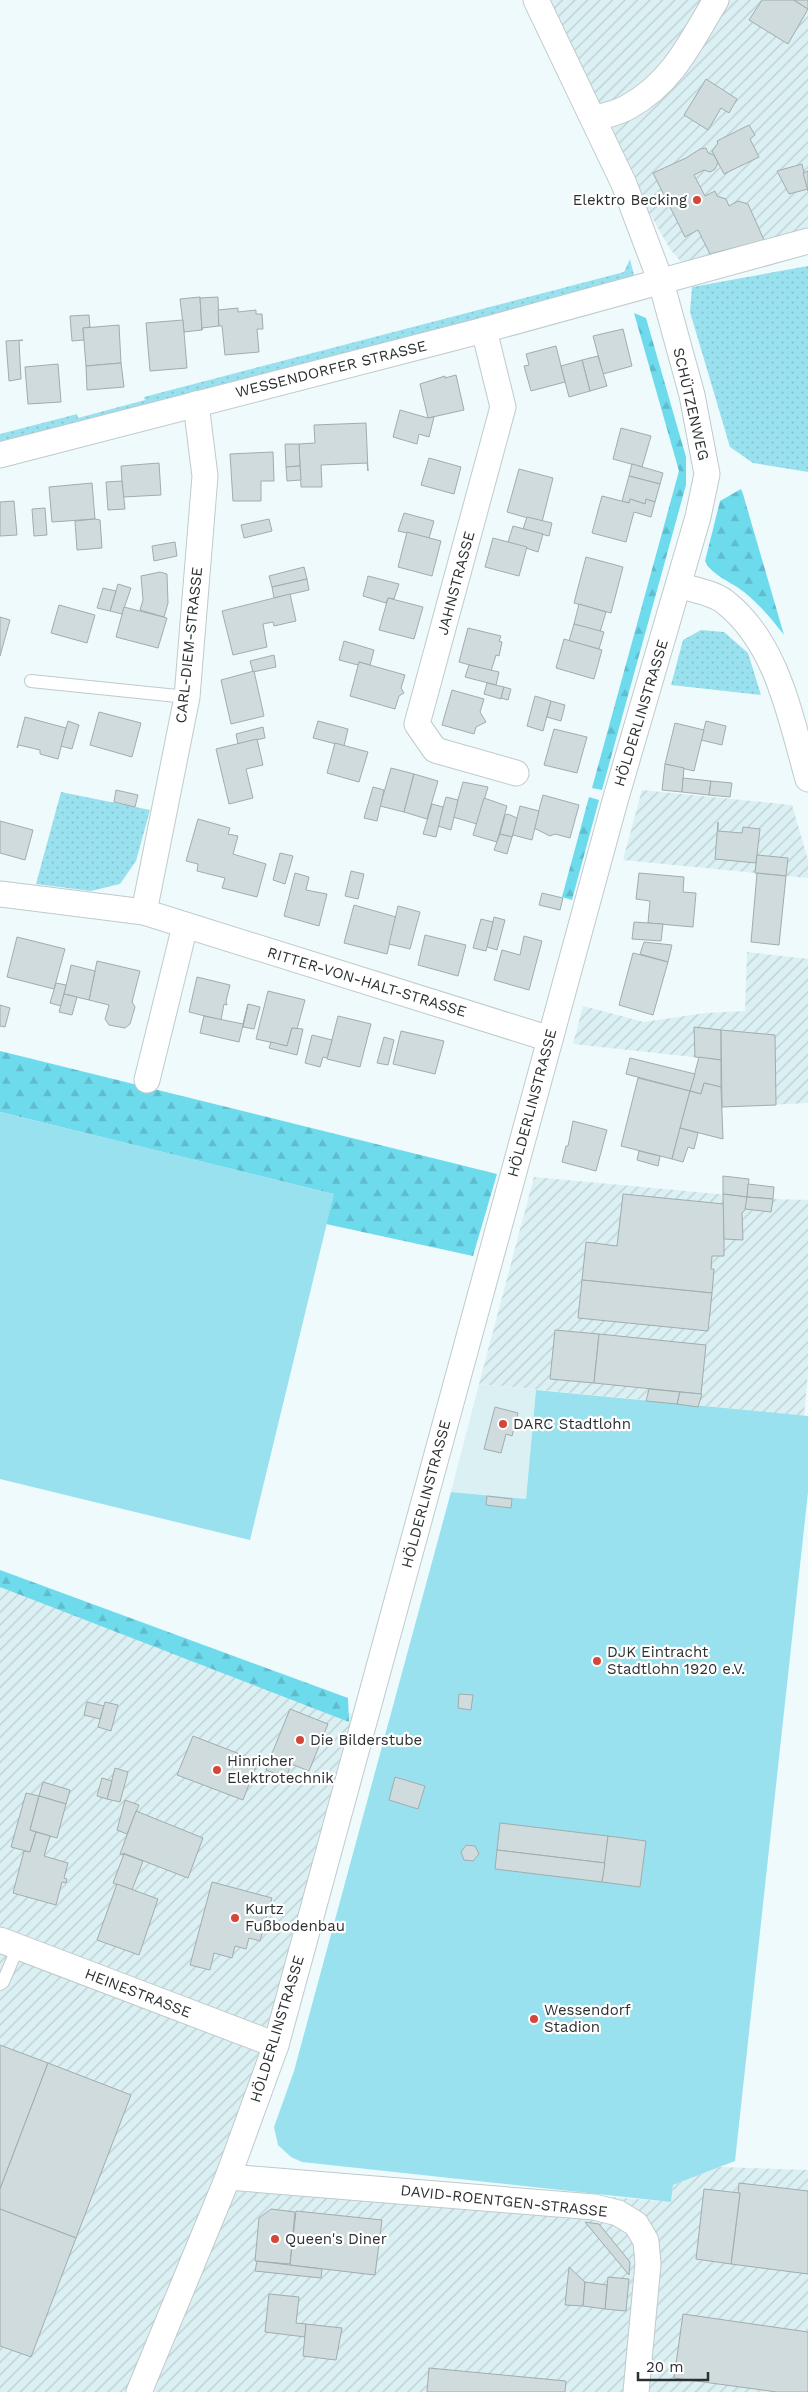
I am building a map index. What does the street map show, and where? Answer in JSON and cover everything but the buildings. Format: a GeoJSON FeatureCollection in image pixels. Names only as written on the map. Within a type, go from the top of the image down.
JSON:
{"type":"FeatureCollection","features":[{"type":"Feature","properties":{"kind":"street","name":"SCHÜTZENWEG"},"geometry":{"type":"LineString","coordinates":[[536,0],[595,119],[628,193],[661,282],[692,395],[707,474],[698,517],[679,585]]}},
{"type":"Feature","properties":{"kind":"street"},"geometry":{"type":"LineString","coordinates":[[595,119],[627,108],[648,94],[673,71],[716,0]]}},
{"type":"Feature","properties":{"kind":"street","name":"WESSENDORFER STRASSE"},"geometry":{"type":"LineString","coordinates":[[0,455],[484,330],[808,241]]}},
{"type":"Feature","properties":{"kind":"street","name":"JAHNSTRASSE"},"geometry":{"type":"LineString","coordinates":[[484,330],[503,407],[417,724],[435,750],[516,772]]}},
{"type":"Feature","properties":{"kind":"street","name":"CARL-DIEM-STRASSE"},"geometry":{"type":"LineString","coordinates":[[144,912],[187,697],[205,476],[196,404]]}},
{"type":"Feature","properties":{"kind":"street"},"geometry":{"type":"LineString","coordinates":[[679,585],[724,601],[759,637],[779,682],[808,779]]}},
{"type":"Feature","properties":{"kind":"street","name":"HÖLDERLINSTRASSE"},"geometry":{"type":"LineString","coordinates":[[139,2392],[228,2177],[276,2045],[615,801],[679,585]]}},
{"type":"Feature","properties":{"kind":"street","name":"RITTER-VON-HALT-STRASSE"},"geometry":{"type":"LineString","coordinates":[[0,894],[144,912],[550,1039]]}},
{"type":"Feature","properties":{"kind":"street"},"geometry":{"type":"LineString","coordinates":[[147,1080],[185,926]]}},
{"type":"Feature","properties":{"kind":"street","name":"HEINESTRASSE"},"geometry":{"type":"LineString","coordinates":[[9,1944],[276,2045]]}},
{"type":"Feature","properties":{"kind":"street","name":"DAVID-ROENTGEN-STRASSE"},"geometry":{"type":"LineString","coordinates":[[228,2177],[594,2207],[618,2213],[636,2224],[646,2241],[648,2264],[636,2392]]}},
{"type":"Feature","properties":{"kind":"lane"},"geometry":{"type":"LineString","coordinates":[[31,681],[187,697]]}},
{"type":"Feature","properties":{"kind":"lane"},"geometry":{"type":"LineString","coordinates":[[0,1984],[3,1982],[9,1944]]}},
{"type":"Feature","properties":{"kind":"shaded area"},"geometry":{"type":"Polygon","coordinates":[[[549,0],[808,0],[808,254],[696,279],[670,249],[645,205],[549,0]]]}},
{"type":"Feature","properties":{"kind":"shaded area"},"geometry":{"type":"Polygon","coordinates":[[[630,259],[634,275],[625,283],[0,449],[0,434],[77,414],[78,418],[145,400],[144,397],[624,272],[630,259]]]}},
{"type":"Feature","properties":{"kind":"shaded area"},"geometry":{"type":"Polygon","coordinates":[[[808,266],[808,472],[753,463],[730,447],[690,312],[692,287],[808,266]]]}},
{"type":"Feature","properties":{"kind":"shaded area"},"geometry":{"type":"Polygon","coordinates":[[[701,630],[724,632],[748,653],[761,695],[671,685],[683,640],[701,630]]]}},
{"type":"Feature","properties":{"kind":"shaded area"},"geometry":{"type":"Polygon","coordinates":[[[642,790],[792,805],[808,860],[808,878],[623,860],[642,790]]]}},
{"type":"Feature","properties":{"kind":"shaded area"},"geometry":{"type":"Polygon","coordinates":[[[61,792],[150,810],[136,861],[120,884],[91,891],[36,884],[61,792]]]}},
{"type":"Feature","properties":{"kind":"shaded area"},"geometry":{"type":"Polygon","coordinates":[[[747,952],[808,959],[808,1103],[722,1107],[721,1060],[573,1044],[583,1006],[644,1022],[705,1013],[745,1011],[747,952]]]}},
{"type":"Feature","properties":{"kind":"shaded area"},"geometry":{"type":"Polygon","coordinates":[[[0,1112],[334,1194],[250,1540],[0,1479],[0,1112]]]}},
{"type":"Feature","properties":{"kind":"shaded area"},"geometry":{"type":"Polygon","coordinates":[[[534,1177],[773,1199],[808,1200],[808,1373],[804,1416],[479,1384],[534,1177]]]}},
{"type":"Feature","properties":{"kind":"shaded area"},"geometry":{"type":"Polygon","coordinates":[[[479,1384],[536,1390],[526,1499],[451,1492],[479,1384]]]}},
{"type":"Feature","properties":{"kind":"shaded area","name":"DJK Eintracht Stadtlohn 1920 e.V."},"geometry":{"type":"Polygon","coordinates":[[[536,1390],[808,1416],[808,1492],[735,2161],[673,2185],[671,2202],[302,2162],[291,2157],[278,2145],[274,2127],[294,2071],[451,1492],[526,1499],[536,1390]]]}},
{"type":"Feature","properties":{"kind":"shaded area"},"geometry":{"type":"Polygon","coordinates":[[[0,1587],[376,1723],[291,2026],[246,2166],[671,2202],[673,2185],[720,2167],[808,2170],[808,2392],[0,2392],[0,1587]]]}},
{"type":"Feature","properties":{"kind":"green space"},"geometry":{"type":"Polygon","coordinates":[[[634,313],[646,318],[686,457],[686,485],[602,790],[592,788],[679,471],[634,313]]]}},
{"type":"Feature","properties":{"kind":"green space"},"geometry":{"type":"Polygon","coordinates":[[[741,489],[784,635],[755,602],[739,588],[712,571],[705,561],[720,501],[741,489]]]}},
{"type":"Feature","properties":{"kind":"green space"},"geometry":{"type":"Polygon","coordinates":[[[589,797],[599,800],[572,900],[562,897],[589,797]]]}},
{"type":"Feature","properties":{"kind":"green space"},"geometry":{"type":"Polygon","coordinates":[[[0,1051],[497,1174],[473,1256],[326,1224],[333,1194],[0,1112],[0,1051]]]}},
{"type":"Feature","properties":{"kind":"green space"},"geometry":{"type":"Polygon","coordinates":[[[0,1570],[348,1698],[349,1722],[0,1587],[0,1570]]]}},
{"type":"Feature","properties":{"kind":"place","name":"Elektro Becking"},"geometry":{"type":"Point","coordinates":[697,200]}},
{"type":"Feature","properties":{"kind":"place","name":"DARC Stadtlohn"},"geometry":{"type":"Point","coordinates":[503,1424]}},
{"type":"Feature","properties":{"kind":"place","name":"DJK Eintracht Stadtlohn 1920 e.V."},"geometry":{"type":"Point","coordinates":[597,1661]}},
{"type":"Feature","properties":{"kind":"place","name":"Die Bilderstube"},"geometry":{"type":"Point","coordinates":[300,1740]}},
{"type":"Feature","properties":{"kind":"place","name":"Hinricher Elektrotechnik"},"geometry":{"type":"Point","coordinates":[217,1770]}},
{"type":"Feature","properties":{"kind":"place","name":"Kurtz Fußbodenbau"},"geometry":{"type":"Point","coordinates":[235,1918]}},
{"type":"Feature","properties":{"kind":"place","name":"Wessendorf Stadion"},"geometry":{"type":"Point","coordinates":[534,2019]}},
{"type":"Feature","properties":{"kind":"place","name":"Queen's Diner"},"geometry":{"type":"Point","coordinates":[275,2239]}}]}
